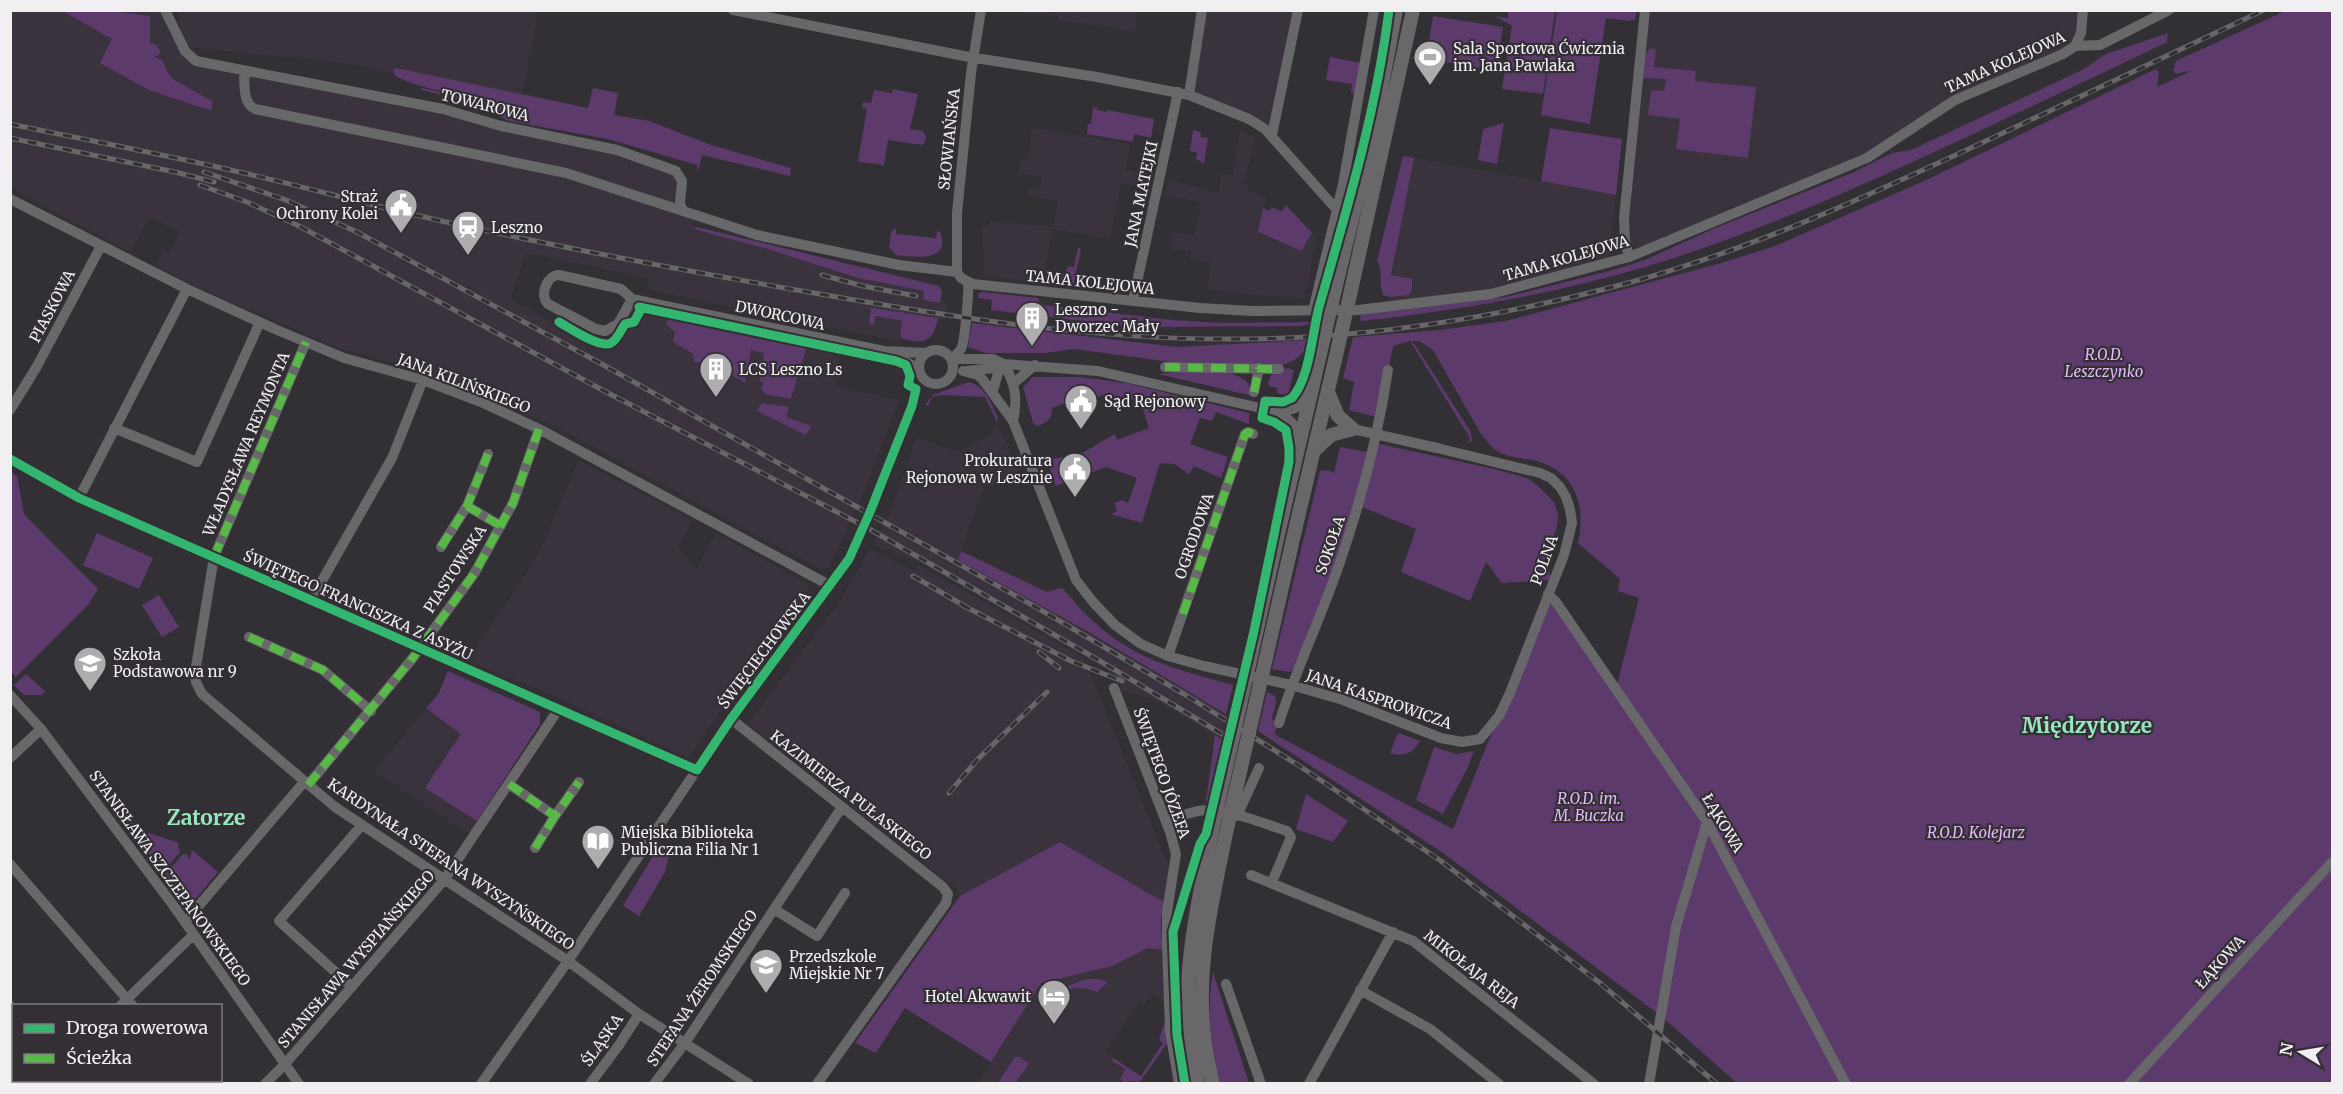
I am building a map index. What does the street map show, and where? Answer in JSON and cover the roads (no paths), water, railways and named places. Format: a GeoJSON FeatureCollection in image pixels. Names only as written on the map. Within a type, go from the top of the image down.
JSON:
{"type":"FeatureCollection","features":[{"type":"Feature","properties":{"kind":"main road"},"geometry":{"type":"LineString","coordinates":[[1213,1082],[1203,1033],[1202,981],[1218,836],[1312,389],[1413,10]]}},
{"type":"Feature","properties":{"kind":"main road"},"geometry":{"type":"LineString","coordinates":[[1198,1083],[1190,1034],[1188,982],[1192,937],[1328,390],[1370,177],[1396,17]]}},
{"type":"Feature","properties":{"kind":"main road"},"geometry":{"type":"LineString","coordinates":[[1269,410],[1286,409],[1298,405],[1312,389]]}},
{"type":"Feature","properties":{"kind":"main road"},"geometry":{"type":"LineString","coordinates":[[1328,390],[1338,416],[1353,429]]}},
{"type":"Feature","properties":{"kind":"main road"},"geometry":{"type":"LineString","coordinates":[[1269,410],[1290,422],[1296,434],[1298,449]]}},
{"type":"Feature","properties":{"kind":"main road"},"geometry":{"type":"LineString","coordinates":[[1314,452],[1330,435],[1353,429]]}},
{"type":"Feature","properties":{"kind":"street","name":"TOWAROWA"},"geometry":{"type":"LineString","coordinates":[[165,10],[190,57],[202,63],[443,109],[501,126],[617,150],[676,171],[682,181],[680,203],[682,209]]}},
{"type":"Feature","properties":{"kind":"street"},"geometry":{"type":"LineString","coordinates":[[733,10],[974,57],[1183,93],[1249,119],[1272,135],[1337,210]]}},
{"type":"Feature","properties":{"kind":"street"},"geometry":{"type":"LineString","coordinates":[[792,23],[794,10]]}},
{"type":"Feature","properties":{"kind":"street","name":"SŁOWIAŃSKA"},"geometry":{"type":"LineString","coordinates":[[957,272],[956,227],[981,10]]}},
{"type":"Feature","properties":{"kind":"street","name":"JANA MATEJKI"},"geometry":{"type":"LineString","coordinates":[[1133,302],[1202,10]]}},
{"type":"Feature","properties":{"kind":"street"},"geometry":{"type":"LineString","coordinates":[[1272,135],[1298,10]]}},
{"type":"Feature","properties":{"kind":"street"},"geometry":{"type":"LineString","coordinates":[[1313,311],[1337,210],[1374,10]]}},
{"type":"Feature","properties":{"kind":"street"},"geometry":{"type":"LineString","coordinates":[[1629,257],[1625,240],[1624,218],[1645,10]]}},
{"type":"Feature","properties":{"kind":"street"},"geometry":{"type":"LineString","coordinates":[[2075,46],[2081,33],[2083,10]]}},
{"type":"Feature","properties":{"kind":"street","name":"TAMA KOLEJOWA"},"geometry":{"type":"LineString","coordinates":[[968,282],[1133,302],[1253,311],[1358,310],[1491,294],[1629,257],[1867,158],[1955,100],[2063,54],[2075,46],[2100,45],[2169,10]]}},
{"type":"Feature","properties":{"kind":"street"},"geometry":{"type":"LineString","coordinates":[[244,71],[247,100],[252,108],[556,170],[757,235],[899,265],[957,272],[968,282],[969,293],[962,348],[951,359]]}},
{"type":"Feature","properties":{"kind":"street","name":"JANA KILIŃSKIEGO"},"geometry":{"type":"LineString","coordinates":[[10,199],[186,290],[344,358],[423,380],[481,402],[539,429],[831,586]]}},
{"type":"Feature","properties":{"kind":"street","name":"PIASKOWA"},"geometry":{"type":"LineString","coordinates":[[10,410],[36,368],[101,246]]}},
{"type":"Feature","properties":{"kind":"street","name":"DWORCOWA"},"geometry":{"type":"LineString","coordinates":[[632,299],[618,324],[605,331],[596,329],[548,304],[543,294],[549,279],[556,275],[621,289],[632,299],[884,351],[926,353]]}},
{"type":"Feature","properties":{"kind":"street"},"geometry":{"type":"LineString","coordinates":[[79,498],[186,290]]}},
{"type":"Feature","properties":{"kind":"street"},"geometry":{"type":"LineString","coordinates":[[114,428],[197,462],[260,322]]}},
{"type":"Feature","properties":{"kind":"street"},"geometry":{"type":"LineString","coordinates":[[963,340],[942,351],[926,353],[919,369],[923,378],[932,384],[941,383],[950,376],[963,371],[993,368],[1004,364],[1098,370],[1269,410]]}},
{"type":"Feature","properties":{"kind":"street","name":"WŁADYSŁAWA REYMONTA"},"geometry":{"type":"LineString","coordinates":[[214,557],[306,342]]}},
{"type":"Feature","properties":{"kind":"street","name":"DWORCOWA"},"geometry":{"type":"LineString","coordinates":[[884,351],[919,369]]}},
{"type":"Feature","properties":{"kind":"street"},"geometry":{"type":"LineString","coordinates":[[942,351],[951,359],[953,368],[950,376]]}},
{"type":"Feature","properties":{"kind":"street"},"geometry":{"type":"LineString","coordinates":[[951,359],[993,358],[1004,364]]}},
{"type":"Feature","properties":{"kind":"street"},"geometry":{"type":"LineString","coordinates":[[993,391],[998,373],[1004,364]]}},
{"type":"Feature","properties":{"kind":"street","name":"JANA KASPROWICZA"},"geometry":{"type":"LineString","coordinates":[[1004,364],[1014,383],[1017,405],[1013,421]]}},
{"type":"Feature","properties":{"kind":"street"},"geometry":{"type":"LineString","coordinates":[[1014,383],[1035,365]]}},
{"type":"Feature","properties":{"kind":"street"},"geometry":{"type":"LineString","coordinates":[[1165,367],[1279,369]]}},
{"type":"Feature","properties":{"kind":"street"},"geometry":{"type":"LineString","coordinates":[[1254,392],[1259,368]]}},
{"type":"Feature","properties":{"kind":"street","name":"SOKOŁA"},"geometry":{"type":"LineString","coordinates":[[1279,723],[1291,685],[1335,578],[1365,486],[1388,370]]}},
{"type":"Feature","properties":{"kind":"street","name":"JANA KASPROWICZA"},"geometry":{"type":"LineString","coordinates":[[963,371],[978,375],[993,391],[1013,421],[1076,580],[1115,625],[1141,644],[1168,656],[1204,666],[1291,685],[1343,700],[1442,738],[1462,742],[1480,739]]}},
{"type":"Feature","properties":{"kind":"street"},"geometry":{"type":"LineString","coordinates":[[311,600],[392,458],[423,380]]}},
{"type":"Feature","properties":{"kind":"street","name":"PIASTOWSKA"},"geometry":{"type":"LineString","coordinates":[[185,922],[371,711],[474,574],[513,503],[539,429]]}},
{"type":"Feature","properties":{"kind":"street","name":"POLNA"},"geometry":{"type":"LineString","coordinates":[[1353,429],[1540,473],[1551,478],[1566,497],[1572,523],[1564,555],[1499,716],[1480,739]]}},
{"type":"Feature","properties":{"kind":"street","name":"OGRODOWA"},"geometry":{"type":"LineString","coordinates":[[1168,656],[1245,434],[1248,432],[1253,434]]}},
{"type":"Feature","properties":{"kind":"street"},"geometry":{"type":"LineString","coordinates":[[441,547],[467,506],[488,454]]}},
{"type":"Feature","properties":{"kind":"street","name":"ŚWIĘTEGO FRANCISZKA Z ASYŻU"},"geometry":{"type":"LineString","coordinates":[[10,459],[79,498],[697,770]]}},
{"type":"Feature","properties":{"kind":"street"},"geometry":{"type":"LineString","coordinates":[[467,506],[501,526]]}},
{"type":"Feature","properties":{"kind":"street","name":"ŚWIĘCIECHOWSKA"},"geometry":{"type":"LineString","coordinates":[[481,1083],[568,961],[731,719],[831,586],[854,548]]}},
{"type":"Feature","properties":{"kind":"street","name":"KARDYNAŁA STEFANA WYSZYŃSKIEGO"},"geometry":{"type":"LineString","coordinates":[[214,557],[195,673],[196,682],[202,694],[306,784],[362,826],[568,961],[639,1014],[749,1083]]}},
{"type":"Feature","properties":{"kind":"street","name":"ŁĄKOWA"},"geometry":{"type":"LineString","coordinates":[[1548,594],[1556,602],[1707,822],[1846,1083]]}},
{"type":"Feature","properties":{"kind":"street"},"geometry":{"type":"LineString","coordinates":[[249,637],[323,670],[371,711]]}},
{"type":"Feature","properties":{"kind":"street","name":"ŚWIĘTEGO JÓZEFA"},"geometry":{"type":"LineString","coordinates":[[1114,688],[1166,822],[1176,854],[1167,912],[1167,944],[1170,1031],[1179,1083]]}},
{"type":"Feature","properties":{"kind":"street","name":"STANISŁAWA SZCZEPANOWSKIEGO"},"geometry":{"type":"LineString","coordinates":[[10,695],[41,729],[185,922],[299,1083]]}},
{"type":"Feature","properties":{"kind":"street","name":"STANISŁAWA WYSPIAŃSKIEGO"},"geometry":{"type":"LineString","coordinates":[[265,1083],[285,1064],[444,880],[558,710]]}},
{"type":"Feature","properties":{"kind":"street","name":"KAZIMIERZA PUŁASKIEGO"},"geometry":{"type":"LineString","coordinates":[[731,719],[944,887],[948,897],[946,903],[817,1083]]}},
{"type":"Feature","properties":{"kind":"street"},"geometry":{"type":"LineString","coordinates":[[10,758],[41,729]]}},
{"type":"Feature","properties":{"kind":"street"},"geometry":{"type":"LineString","coordinates":[[1237,816],[1259,768]]}},
{"type":"Feature","properties":{"kind":"street"},"geometry":{"type":"LineString","coordinates":[[535,848],[579,782]]}},
{"type":"Feature","properties":{"kind":"street"},"geometry":{"type":"LineString","coordinates":[[508,784],[555,816]]}},
{"type":"Feature","properties":{"kind":"street","name":"STEFANA ŻEROMSKIEGO"},"geometry":{"type":"LineString","coordinates":[[654,1083],[685,1044],[842,807]]}},
{"type":"Feature","properties":{"kind":"street"},"geometry":{"type":"LineString","coordinates":[[1166,822],[1192,812],[1207,810],[1237,816],[1287,831],[1291,837],[1272,882]]}},
{"type":"Feature","properties":{"kind":"street"},"geometry":{"type":"LineString","coordinates":[[1649,1083],[1676,927],[1707,822]]}},
{"type":"Feature","properties":{"kind":"street"},"geometry":{"type":"LineString","coordinates":[[352,987],[279,921],[362,826]]}},
{"type":"Feature","properties":{"kind":"street","name":"ŁĄKOWA"},"geometry":{"type":"LineString","coordinates":[[2129,1083],[2332,861]]}},
{"type":"Feature","properties":{"kind":"street"},"geometry":{"type":"LineString","coordinates":[[10,864],[127,1003],[193,935]]}},
{"type":"Feature","properties":{"kind":"street","name":"MIKOŁAJA REJA"},"geometry":{"type":"LineString","coordinates":[[1251,874],[1413,941],[1594,1083]]}},
{"type":"Feature","properties":{"kind":"street","name":"STEFANA ŻEROMSKIEGO"},"geometry":{"type":"LineString","coordinates":[[774,909],[817,936],[845,892]]}},
{"type":"Feature","properties":{"kind":"street"},"geometry":{"type":"LineString","coordinates":[[1309,1083],[1393,932]]}},
{"type":"Feature","properties":{"kind":"street"},"geometry":{"type":"LineString","coordinates":[[1226,984],[1262,1083]]}},
{"type":"Feature","properties":{"kind":"street"},"geometry":{"type":"LineString","coordinates":[[1360,990],[1430,1029],[1499,1083]]}},
{"type":"Feature","properties":{"kind":"street","name":"ŚLĄSKA"},"geometry":{"type":"LineString","coordinates":[[590,1083],[620,1045],[639,1014]]}},
{"type":"Feature","properties":{"kind":"railway"},"geometry":{"type":"LineString","coordinates":[[10,124],[222,168],[512,236],[663,266],[868,302],[975,319],[1083,332],[1191,339],[1294,338],[1391,330],[1534,306],[1628,283],[1720,254],[1900,181],[2264,10]]}},
{"type":"Feature","properties":{"kind":"railway"},"geometry":{"type":"LineString","coordinates":[[10,138],[214,182]]}},
{"type":"Feature","properties":{"kind":"railway"},"geometry":{"type":"LineString","coordinates":[[204,172],[286,200],[357,232],[598,362],[1041,610],[1184,694],[1298,765],[1441,861],[1600,983],[1717,1084]]}},
{"type":"Feature","properties":{"kind":"railway"},"geometry":{"type":"LineString","coordinates":[[200,185],[247,202],[299,226],[608,393],[864,526],[1100,661],[1222,734]]}},
{"type":"Feature","properties":{"kind":"railway"},"geometry":{"type":"LineString","coordinates":[[822,275],[916,296]]}},
{"type":"Feature","properties":{"kind":"railway"},"geometry":{"type":"LineString","coordinates":[[913,576],[968,608]]}},
{"type":"Feature","properties":{"kind":"railway"},"geometry":{"type":"LineString","coordinates":[[962,605],[1071,661],[1122,681]]}},
{"type":"Feature","properties":{"kind":"railway"},"geometry":{"type":"LineString","coordinates":[[1039,652],[1059,668]]}},
{"type":"Feature","properties":{"kind":"railway"},"geometry":{"type":"LineString","coordinates":[[949,793],[978,759],[1047,692]]}},
{"type":"Feature","properties":{"kind":"place","name":"Sala Sportowa Ćwicznia im. Jana Pawlaka"},"geometry":{"type":"Point","coordinates":[1430,86]}},
{"type":"Feature","properties":{"kind":"place","name":"Straż Ochrony Kolei"},"geometry":{"type":"Point","coordinates":[401,234]}},
{"type":"Feature","properties":{"kind":"place","name":"Leszno"},"geometry":{"type":"Point","coordinates":[468,256]}},
{"type":"Feature","properties":{"kind":"place","name":"Leszno - Dworzec Mały"},"geometry":{"type":"Point","coordinates":[1032,347]}},
{"type":"Feature","properties":{"kind":"place","name":"LCS Leszno Ls"},"geometry":{"type":"Point","coordinates":[716,398]}},
{"type":"Feature","properties":{"kind":"place","name":"Sąd Rejonowy"},"geometry":{"type":"Point","coordinates":[1081,430]}},
{"type":"Feature","properties":{"kind":"place","name":"Prokuratura Rejonowa w Lesznie"},"geometry":{"type":"Point","coordinates":[1075,498]}},
{"type":"Feature","properties":{"kind":"place","name":"Szkoła Podstawowa nr 9"},"geometry":{"type":"Point","coordinates":[90,692]}},
{"type":"Feature","properties":{"kind":"place","name":"Miejska Biblioteka Publiczna Filia Nr 1"},"geometry":{"type":"Point","coordinates":[598,870]}},
{"type":"Feature","properties":{"kind":"place","name":"Przedszkole Miejskie Nr 7"},"geometry":{"type":"Point","coordinates":[766,994]}},
{"type":"Feature","properties":{"kind":"place","name":"Hotel Akwawit"},"geometry":{"type":"Point","coordinates":[1054,1025]}},
{"type":"Feature","properties":{"kind":"district","name":"Międzytorze"},"geometry":{"type":"Point","coordinates":[2087,725]}},
{"type":"Feature","properties":{"kind":"district","name":"Zatorze"},"geometry":{"type":"Point","coordinates":[206,817]}},
{"type":"Feature","properties":{"kind":"park label","name":"R.O.D. Leszczynko"},"geometry":{"type":"Point","coordinates":[2104,362]}},
{"type":"Feature","properties":{"kind":"park label","name":"R.O.D. im. M. Buczka"},"geometry":{"type":"Point","coordinates":[1589,806]}},
{"type":"Feature","properties":{"kind":"park label","name":"R.O.D. Kolejarz"},"geometry":{"type":"Point","coordinates":[1976,832]}}]}
